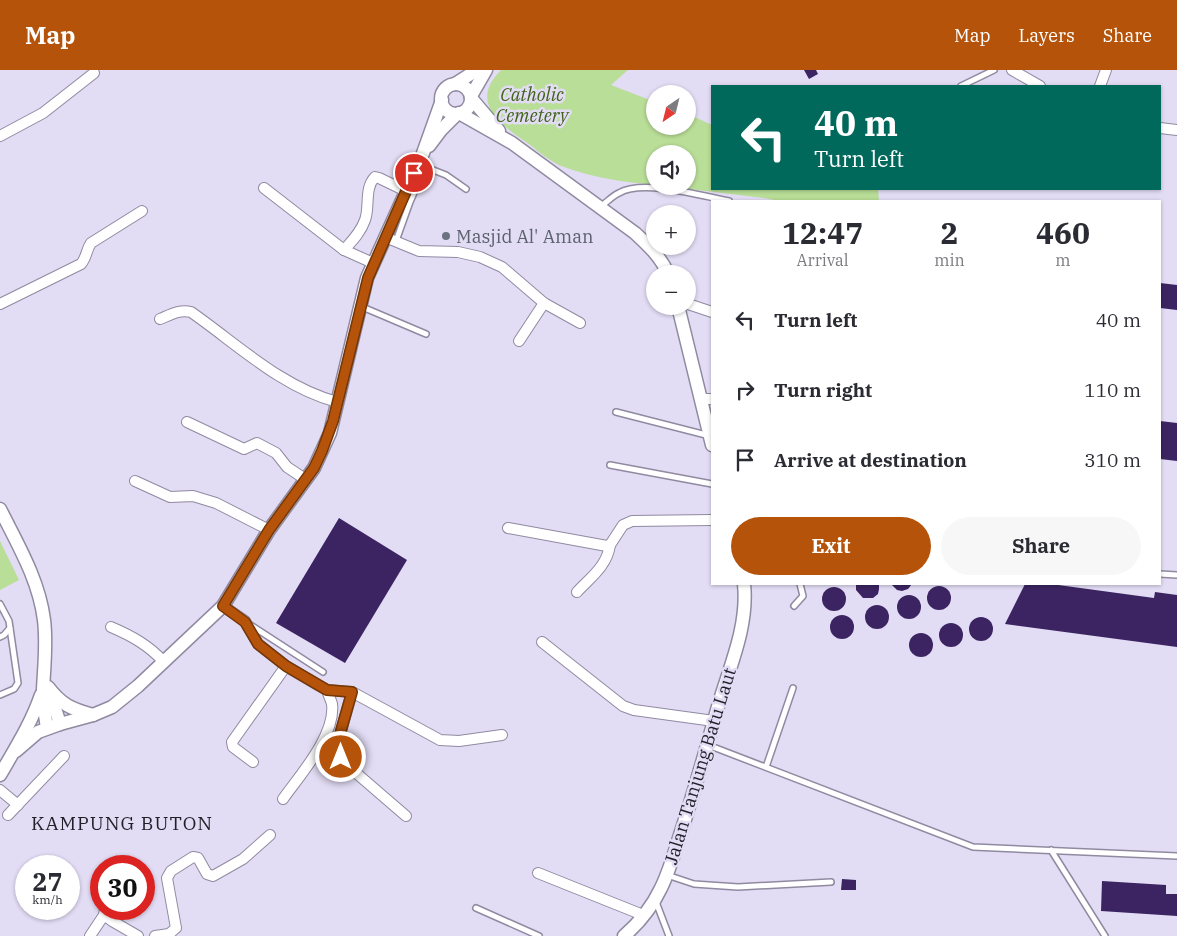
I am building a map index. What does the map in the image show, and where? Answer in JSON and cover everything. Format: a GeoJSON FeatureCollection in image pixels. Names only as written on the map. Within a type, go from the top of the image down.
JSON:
{"type":"FeatureCollection","features":[{"type":"Feature","properties":{"kind":"street"},"geometry":{"type":"LineString","coordinates":[[16,751],[30,738],[46,728],[112,708],[223,606],[269,530],[305,480],[322,451],[330,433],[360,306],[373,263],[390,239],[406,191],[422,156],[446,88],[477,70]]}},
{"type":"Feature","properties":{"kind":"street"},"geometry":{"type":"LineString","coordinates":[[422,156],[440,130],[458,113],[469,106],[471,97],[486,70]]}},
{"type":"Feature","properties":{"kind":"street"},"geometry":{"type":"LineString","coordinates":[[1012,70],[1038,85]]}},
{"type":"Feature","properties":{"kind":"street"},"geometry":{"type":"LineString","coordinates":[[1100,85],[1106,70]]}},
{"type":"Feature","properties":{"kind":"street"},"geometry":{"type":"LineString","coordinates":[[0,136],[43,113],[94,73]]}},
{"type":"Feature","properties":{"kind":"street"},"geometry":{"type":"LineString","coordinates":[[455,84],[463,86],[486,116],[512,143]]}},
{"type":"Feature","properties":{"kind":"street"},"geometry":{"type":"LineString","coordinates":[[442,100],[445,108],[453,113],[458,113],[512,143],[635,233],[652,249],[664,265]]}},
{"type":"Feature","properties":{"kind":"street"},"geometry":{"type":"LineString","coordinates":[[1161,128],[1177,130]]}},
{"type":"Feature","properties":{"kind":"street"},"geometry":{"type":"LineString","coordinates":[[344,250],[357,235],[365,221],[369,188],[375,178],[379,178],[406,191]]}},
{"type":"Feature","properties":{"kind":"street"},"geometry":{"type":"LineString","coordinates":[[264,188],[344,250],[373,263]]}},
{"type":"Feature","properties":{"kind":"street"},"geometry":{"type":"LineString","coordinates":[[0,304],[81,264],[86,259],[91,243],[142,211]]}},
{"type":"Feature","properties":{"kind":"street"},"geometry":{"type":"LineString","coordinates":[[390,239],[419,251],[458,252],[480,257],[502,267],[544,304],[580,323]]}},
{"type":"Feature","properties":{"kind":"street"},"geometry":{"type":"LineString","coordinates":[[519,341],[544,304]]}},
{"type":"Feature","properties":{"kind":"street"},"geometry":{"type":"LineString","coordinates":[[696,307],[711,312]]}},
{"type":"Feature","properties":{"kind":"street"},"geometry":{"type":"LineString","coordinates":[[160,319],[185,310],[191,312],[283,378],[315,395],[337,402]]}},
{"type":"Feature","properties":{"kind":"street"},"geometry":{"type":"LineString","coordinates":[[681,315],[707,399],[711,441]]}},
{"type":"Feature","properties":{"kind":"street"},"geometry":{"type":"LineString","coordinates":[[187,422],[244,449],[257,443],[276,453],[287,467],[305,480]]}},
{"type":"Feature","properties":{"kind":"street"},"geometry":{"type":"LineString","coordinates":[[135,481],[170,498],[193,496],[216,502],[269,530]]}},
{"type":"Feature","properties":{"kind":"street"},"geometry":{"type":"LineString","coordinates":[[0,509],[37,586],[44,622],[46,728]]}},
{"type":"Feature","properties":{"kind":"street"},"geometry":{"type":"LineString","coordinates":[[577,592],[605,562],[609,556],[610,545],[623,525],[632,521],[711,520]]}},
{"type":"Feature","properties":{"kind":"street"},"geometry":{"type":"LineString","coordinates":[[508,528],[604,546],[610,545]]}},
{"type":"Feature","properties":{"kind":"street","name":"Jalan Tanjung Batu Laut"},"geometry":{"type":"LineString","coordinates":[[624,936],[655,899],[667,875],[708,745],[740,633],[744,605],[744,585]]}},
{"type":"Feature","properties":{"kind":"street"},"geometry":{"type":"LineString","coordinates":[[223,606],[245,622],[258,644],[286,666],[327,690],[352,692],[440,740],[459,741],[502,734]]}},
{"type":"Feature","properties":{"kind":"street"},"geometry":{"type":"LineString","coordinates":[[111,627],[144,644],[163,661]]}},
{"type":"Feature","properties":{"kind":"street"},"geometry":{"type":"LineString","coordinates":[[542,642],[623,706],[634,710],[714,721]]}},
{"type":"Feature","properties":{"kind":"street"},"geometry":{"type":"LineString","coordinates":[[253,762],[233,747],[232,742],[286,666]]}},
{"type":"Feature","properties":{"kind":"street"},"geometry":{"type":"LineString","coordinates":[[46,688],[72,710],[93,715]]}},
{"type":"Feature","properties":{"kind":"street"},"geometry":{"type":"LineString","coordinates":[[46,688],[60,724]]}},
{"type":"Feature","properties":{"kind":"street"},"geometry":{"type":"LineString","coordinates":[[0,775],[16,751],[46,688]]}},
{"type":"Feature","properties":{"kind":"street"},"geometry":{"type":"LineString","coordinates":[[283,799],[322,743],[331,723],[332,705],[327,690]]}},
{"type":"Feature","properties":{"kind":"street"},"geometry":{"type":"LineString","coordinates":[[352,692],[340,734],[341,757],[348,766],[406,816]]}},
{"type":"Feature","properties":{"kind":"street"},"geometry":{"type":"LineString","coordinates":[[8,815],[64,756]]}},
{"type":"Feature","properties":{"kind":"street"},"geometry":{"type":"LineString","coordinates":[[0,790],[18,805]]}},
{"type":"Feature","properties":{"kind":"street"},"geometry":{"type":"LineString","coordinates":[[155,936],[169,934],[176,928],[167,878],[171,872],[193,857],[198,858],[207,874],[213,876],[243,859],[270,835]]}},
{"type":"Feature","properties":{"kind":"street"},"geometry":{"type":"LineString","coordinates":[[538,873],[643,915]]}},
{"type":"Feature","properties":{"kind":"street"},"geometry":{"type":"LineString","coordinates":[[90,936],[100,920]]}},
{"type":"Feature","properties":{"kind":"street"},"geometry":{"type":"LineString","coordinates":[[111,920],[138,936]]}},
{"type":"Feature","properties":{"kind":"lane"},"geometry":{"type":"LineString","coordinates":[[963,85],[994,70]]}},
{"type":"Feature","properties":{"kind":"lane"},"geometry":{"type":"LineString","coordinates":[[390,239],[410,202],[424,170],[428,168],[438,170],[466,189]]}},
{"type":"Feature","properties":{"kind":"lane"},"geometry":{"type":"LineString","coordinates":[[600,208],[619,192],[633,188],[656,188],[723,200]]}},
{"type":"Feature","properties":{"kind":"lane"},"geometry":{"type":"LineString","coordinates":[[360,306],[426,334]]}},
{"type":"Feature","properties":{"kind":"lane"},"geometry":{"type":"LineString","coordinates":[[616,412],[711,441]]}},
{"type":"Feature","properties":{"kind":"lane"},"geometry":{"type":"LineString","coordinates":[[610,465],[711,484]]}},
{"type":"Feature","properties":{"kind":"lane"},"geometry":{"type":"LineString","coordinates":[[1161,574],[1177,575]]}},
{"type":"Feature","properties":{"kind":"lane"},"geometry":{"type":"LineString","coordinates":[[794,606],[803,596],[800,585]]}},
{"type":"Feature","properties":{"kind":"lane"},"geometry":{"type":"LineString","coordinates":[[0,604],[9,621],[18,683],[14,689],[0,695]]}},
{"type":"Feature","properties":{"kind":"lane"},"geometry":{"type":"LineString","coordinates":[[245,622],[324,672]]}},
{"type":"Feature","properties":{"kind":"lane"},"geometry":{"type":"LineString","coordinates":[[0,637],[10,628]]}},
{"type":"Feature","properties":{"kind":"lane"},"geometry":{"type":"LineString","coordinates":[[766,767],[793,688]]}},
{"type":"Feature","properties":{"kind":"lane"},"geometry":{"type":"LineString","coordinates":[[708,745],[973,847],[1177,856]]}},
{"type":"Feature","properties":{"kind":"lane"},"geometry":{"type":"LineString","coordinates":[[1051,850],[1105,936]]}},
{"type":"Feature","properties":{"kind":"lane"},"geometry":{"type":"LineString","coordinates":[[667,875],[694,884],[730,887],[831,882]]}},
{"type":"Feature","properties":{"kind":"lane"},"geometry":{"type":"LineString","coordinates":[[655,899],[669,936]]}},
{"type":"Feature","properties":{"kind":"lane"},"geometry":{"type":"LineString","coordinates":[[476,908],[539,936]]}},
{"type":"Feature","properties":{"kind":"green space","name":"Catholic Cemetery"},"geometry":{"type":"Polygon","coordinates":[[[501,70],[628,70],[611,85],[646,99],[646,135],[696,135],[696,118],[711,125],[711,190],[878,190],[879,200],[774,200],[696,190],[696,145],[646,145],[646,184],[587,174],[555,163],[508,129],[492,112],[488,103],[488,93],[492,82],[501,70]]]}},
{"type":"Feature","properties":{"kind":"green space"},"geometry":{"type":"Polygon","coordinates":[[[0,541],[19,580],[0,590],[0,541]]]}},
{"type":"Feature","properties":{"kind":"building"},"geometry":{"type":"Polygon","coordinates":[[[804,70],[816,70],[818,74],[809,79],[804,70]]]}},
{"type":"Feature","properties":{"kind":"building"},"geometry":{"type":"Polygon","coordinates":[[[1161,283],[1177,285],[1177,310],[1161,308],[1161,283]]]}},
{"type":"Feature","properties":{"kind":"building"},"geometry":{"type":"Polygon","coordinates":[[[1161,421],[1177,423],[1177,461],[1161,459],[1161,421]]]}},
{"type":"Feature","properties":{"kind":"building"},"geometry":{"type":"Polygon","coordinates":[[[339,518],[407,560],[345,663],[276,623],[339,518]]]}},
{"type":"Feature","properties":{"kind":"building"},"geometry":{"type":"Polygon","coordinates":[[[856,585],[879,585],[878,594],[873,598],[863,598],[856,590],[856,585]]]}},
{"type":"Feature","properties":{"kind":"building"},"geometry":{"type":"Polygon","coordinates":[[[892,585],[911,585],[908,589],[897,590],[892,585]]]}},
{"type":"Feature","properties":{"kind":"building"},"geometry":{"type":"Polygon","coordinates":[[[1024,585],[1058,585],[1154,598],[1155,592],[1177,595],[1177,647],[1005,624],[1024,585]]]}},
{"type":"Feature","properties":{"kind":"building"},"geometry":{"type":"Polygon","coordinates":[[[939,586],[944,587],[950,593],[950,603],[944,609],[939,610],[934,609],[928,603],[927,598],[928,593],[934,587],[939,586]]]}},
{"type":"Feature","properties":{"kind":"building"},"geometry":{"type":"Polygon","coordinates":[[[834,587],[843,590],[846,599],[843,608],[834,611],[825,608],[822,599],[825,590],[834,587]]]}},
{"type":"Feature","properties":{"kind":"building"},"geometry":{"type":"Polygon","coordinates":[[[909,595],[918,598],[921,607],[918,616],[909,619],[900,616],[897,607],[900,598],[909,595]]]}},
{"type":"Feature","properties":{"kind":"building"},"geometry":{"type":"Polygon","coordinates":[[[877,605],[882,606],[888,612],[888,622],[882,628],[877,629],[872,628],[866,622],[865,617],[866,612],[872,606],[877,605]]]}},
{"type":"Feature","properties":{"kind":"building"},"geometry":{"type":"Polygon","coordinates":[[[842,615],[847,616],[853,622],[853,632],[847,638],[842,639],[837,638],[831,632],[830,627],[831,622],[837,616],[842,615]]]}},
{"type":"Feature","properties":{"kind":"building"},"geometry":{"type":"Polygon","coordinates":[[[981,617],[986,618],[992,624],[992,634],[986,640],[981,641],[976,640],[970,634],[969,629],[970,624],[976,618],[981,617]]]}},
{"type":"Feature","properties":{"kind":"building"},"geometry":{"type":"Polygon","coordinates":[[[951,623],[960,626],[963,635],[960,644],[951,647],[942,644],[939,635],[942,626],[951,623]]]}},
{"type":"Feature","properties":{"kind":"building"},"geometry":{"type":"Polygon","coordinates":[[[921,633],[926,634],[932,640],[932,650],[926,656],[921,657],[916,656],[910,650],[909,645],[910,640],[916,634],[921,633]]]}},
{"type":"Feature","properties":{"kind":"building"},"geometry":{"type":"Polygon","coordinates":[[[842,879],[856,880],[856,890],[841,890],[842,879]]]}},
{"type":"Feature","properties":{"kind":"building"},"geometry":{"type":"Polygon","coordinates":[[[1102,881],[1166,885],[1166,894],[1177,894],[1177,916],[1101,911],[1102,881]]]}},
{"type":"Feature","properties":{"kind":"place","name":"Masjid Al' Aman"},"geometry":{"type":"Point","coordinates":[446,236]}},
{"type":"Feature","properties":{"kind":"district","name":"KAMPUNG BUTON"},"geometry":{"type":"Point","coordinates":[122,823]}},
{"type":"Feature","properties":{"kind":"route"},"geometry":{"type":"LineString","coordinates":[[341,757],[340,734],[352,692],[327,690],[286,666],[258,644],[245,622],[223,606],[269,530],[314,468],[330,433],[346,360],[368,278],[414,173]]}}]}
